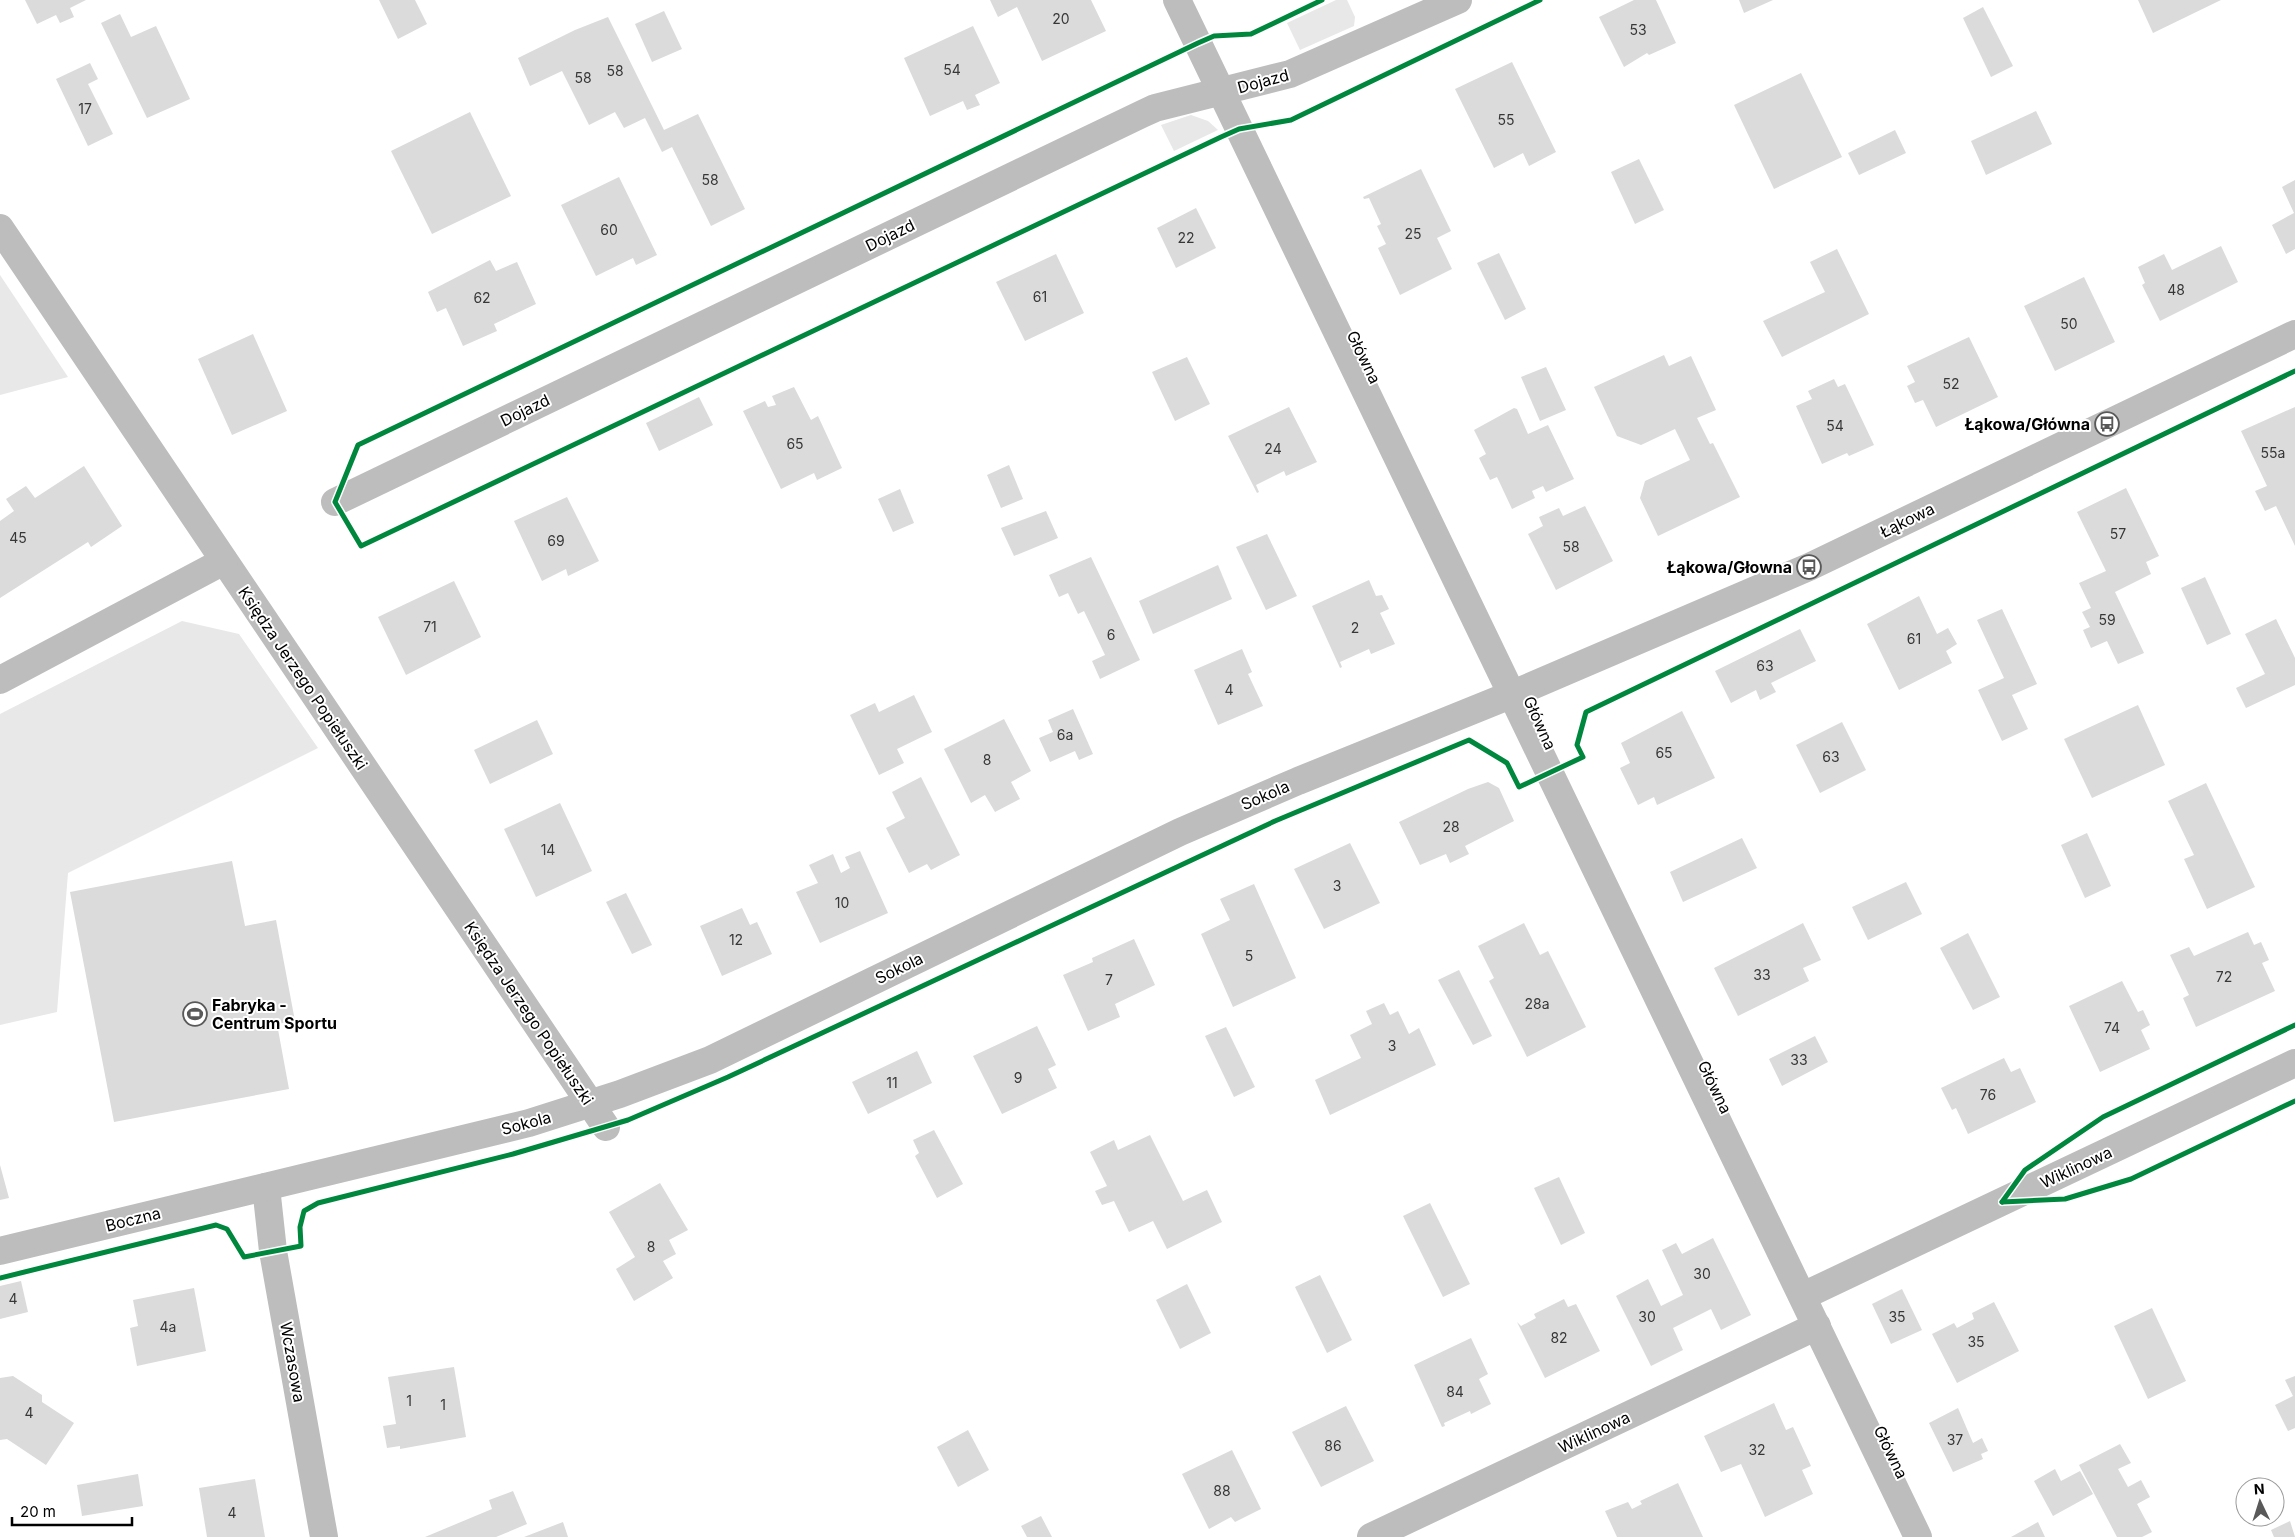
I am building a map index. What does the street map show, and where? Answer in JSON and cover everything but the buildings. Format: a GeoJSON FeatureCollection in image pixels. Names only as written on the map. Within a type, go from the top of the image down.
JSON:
{"type":"FeatureCollection","features":[{"type":"Feature","properties":{"kind":"street","name":"Główna"},"geometry":{"type":"LineString","coordinates":[[1177,0],[1918,1537]]}},
{"type":"Feature","properties":{"kind":"street","name":"Dojazd"},"geometry":{"type":"LineString","coordinates":[[335,502],[1155,108],[1290,74],[1458,0]]}},
{"type":"Feature","properties":{"kind":"street","name":"Księdza Jerzego Popiełuszki"},"geometry":{"type":"LineString","coordinates":[[0,228],[606,1127]]}},
{"type":"Feature","properties":{"kind":"street","name":"Łąkowa"},"geometry":{"type":"LineString","coordinates":[[1513,694],[1809,567],[2295,334]]}},
{"type":"Feature","properties":{"kind":"street"},"geometry":{"type":"LineString","coordinates":[[0,680],[224,561]]}},
{"type":"Feature","properties":{"kind":"street","name":"Sokola"},"geometry":{"type":"LineString","coordinates":[[266,1187],[529,1123],[590,1104],[710,1060],[1180,832],[1298,781],[1513,694]]}},
{"type":"Feature","properties":{"kind":"street","name":"Wiklinowa"},"geometry":{"type":"LineString","coordinates":[[1803,1296],[2295,1063]]}},
{"type":"Feature","properties":{"kind":"street","name":"Boczna"},"geometry":{"type":"LineString","coordinates":[[0,1252],[266,1187]]}},
{"type":"Feature","properties":{"kind":"street","name":"Wczasowa"},"geometry":{"type":"LineString","coordinates":[[266,1187],[273,1251],[324,1537]]}},
{"type":"Feature","properties":{"kind":"street","name":"Wiklinowa"},"geometry":{"type":"LineString","coordinates":[[1371,1537],[1817,1326]]}},
{"type":"Feature","properties":{"kind":"shaded area"},"geometry":{"type":"Polygon","coordinates":[[[1336,0],[1347,0],[1355,17],[1354,26],[1300,50],[1287,23],[1336,0]]]}},
{"type":"Feature","properties":{"kind":"shaded area"},"geometry":{"type":"Polygon","coordinates":[[[1191,115],[1208,121],[1218,130],[1174,151],[1161,125],[1191,115]]]}},
{"type":"Feature","properties":{"kind":"shaded area"},"geometry":{"type":"Polygon","coordinates":[[[0,275],[68,377],[0,395],[0,275]]]}},
{"type":"Feature","properties":{"kind":"shaded area"},"geometry":{"type":"Polygon","coordinates":[[[182,621],[239,634],[318,748],[68,873],[57,1012],[0,1025],[0,714],[182,621]]]}},
{"type":"Feature","properties":{"kind":"cycle path"},"geometry":{"type":"LineString","coordinates":[[1322,0],[1251,34],[1214,36],[1198,43],[358,445],[335,502],[361,546],[1221,137],[1239,129],[1291,120],[1540,0]]}},
{"type":"Feature","properties":{"kind":"cycle path"},"geometry":{"type":"LineString","coordinates":[[0,1278],[216,1225],[227,1229],[244,1257],[301,1246],[300,1227],[304,1211],[318,1203],[513,1154],[628,1120],[728,1077],[1275,821],[1469,740],[1507,763],[1519,787],[1583,757],[1577,745],[1586,712],[2295,371]]}},
{"type":"Feature","properties":{"kind":"cycle path"},"geometry":{"type":"LineString","coordinates":[[2002,1202],[2025,1170],[2103,1117],[2295,1025]]}},
{"type":"Feature","properties":{"kind":"cycle path"},"geometry":{"type":"LineString","coordinates":[[2002,1202],[2065,1199],[2131,1179],[2295,1101]]}},
{"type":"Feature","properties":{"kind":"place","name":"Łąkowa/Główna"},"geometry":{"type":"Point","coordinates":[2107,424]}},
{"type":"Feature","properties":{"kind":"place","name":"Łąkowa/Głowna"},"geometry":{"type":"Point","coordinates":[1809,567]}},
{"type":"Feature","properties":{"kind":"place","name":"Fabryka - Centrum Sportu"},"geometry":{"type":"Point","coordinates":[195,1014]}}]}
